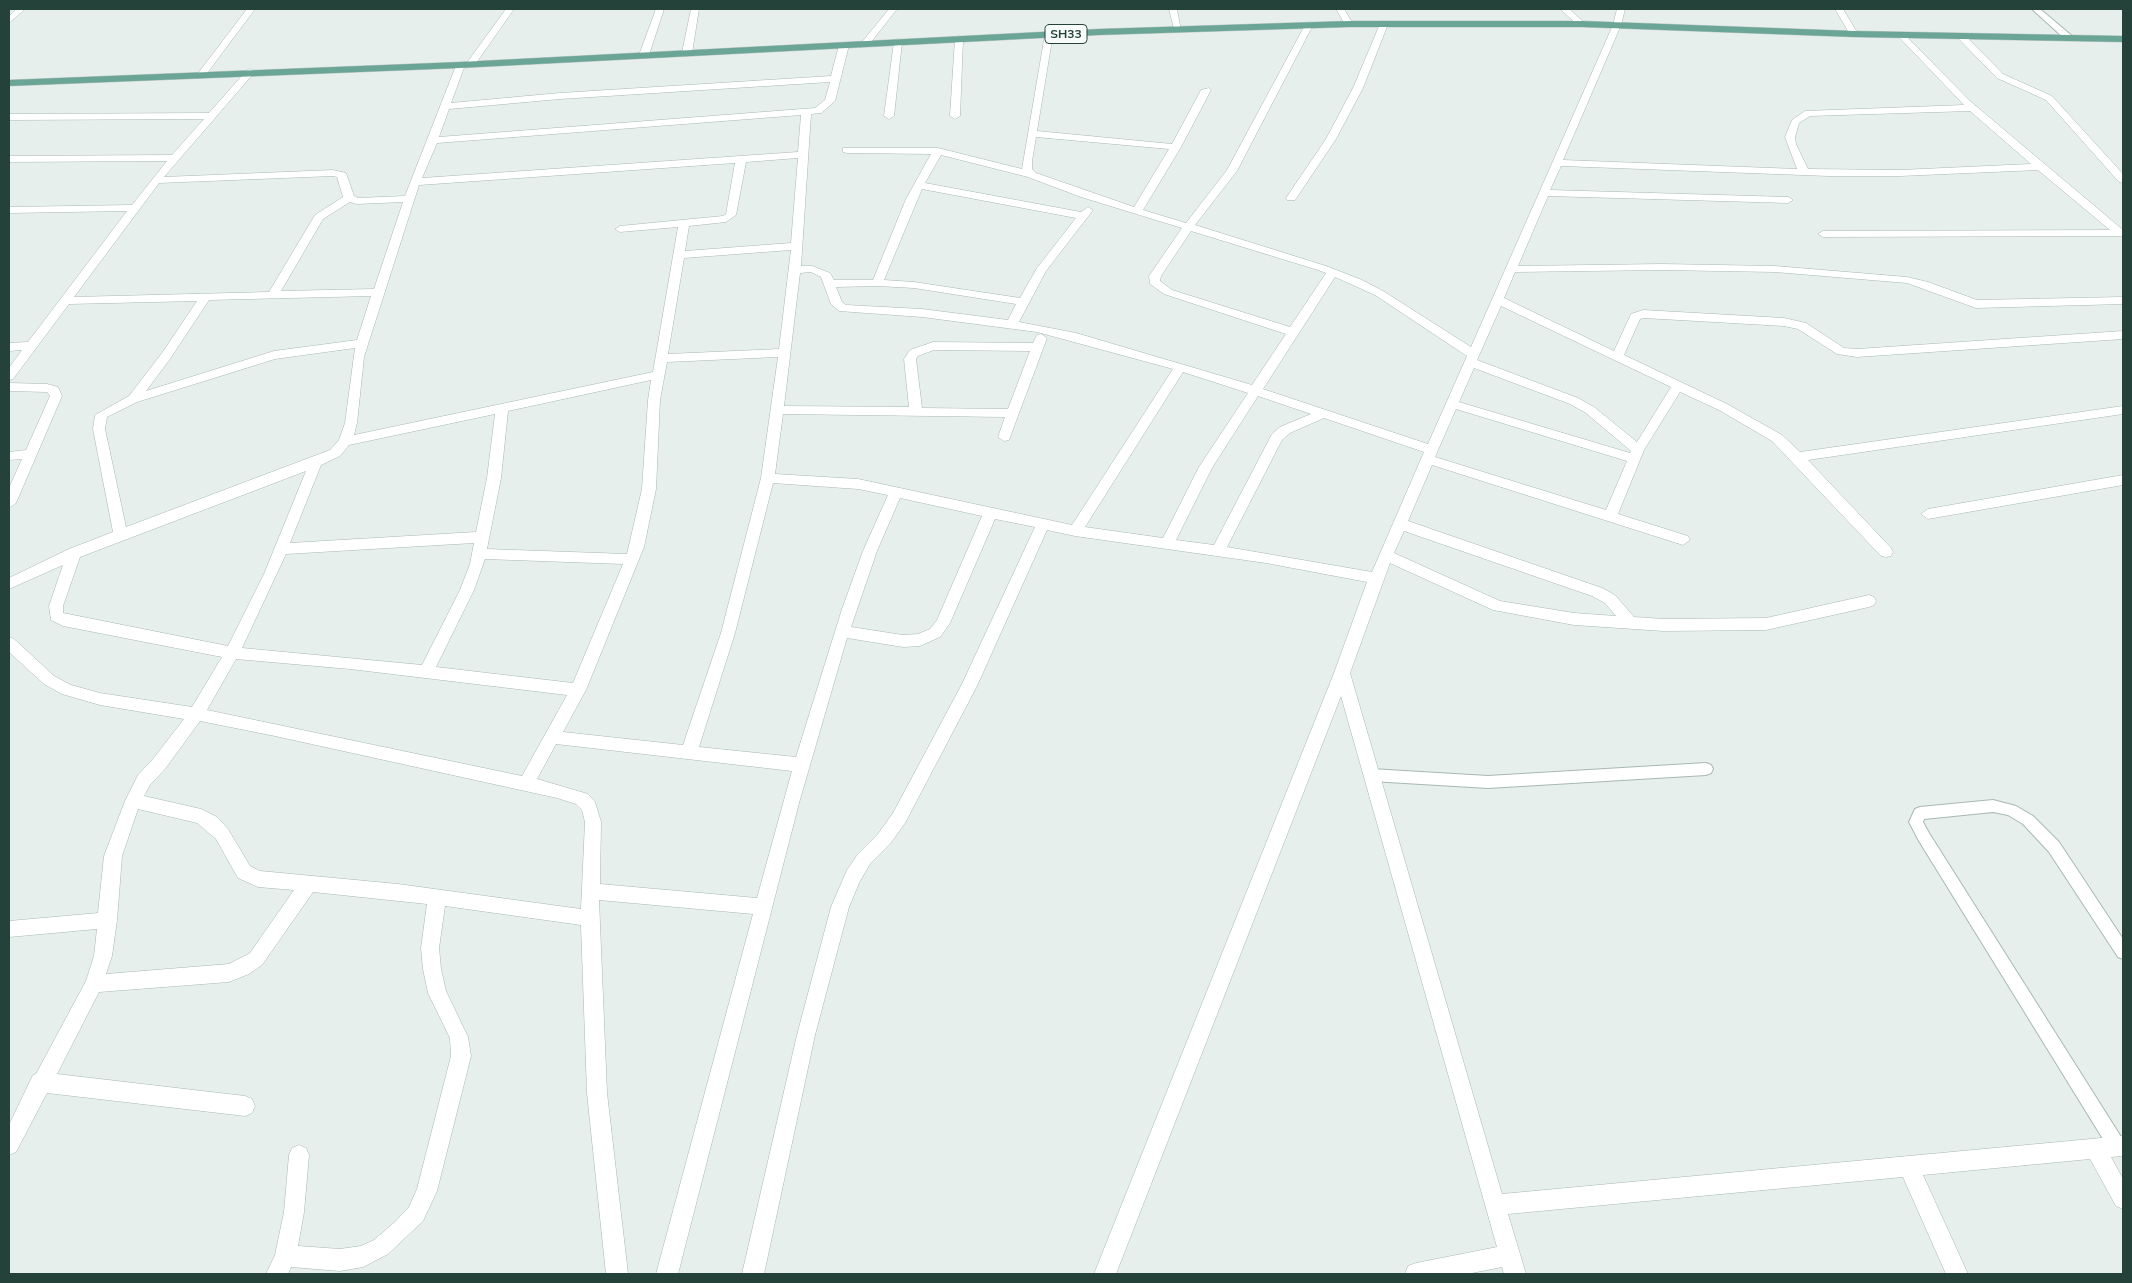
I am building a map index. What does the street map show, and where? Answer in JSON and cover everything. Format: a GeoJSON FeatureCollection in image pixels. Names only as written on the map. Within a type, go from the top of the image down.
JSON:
{"type":"FeatureCollection","features":[{"type":"Feature","properties":{"kind":"main road","name":"SH33"},"geometry":{"type":"LineString","coordinates":[[9,83],[465,64],[1178,28],[1349,24],[1582,24],[1854,34],[2123,39]]}},
{"type":"Feature","properties":{"kind":"street"},"geometry":{"type":"LineString","coordinates":[[9,20],[21,9]]}},
{"type":"Feature","properties":{"kind":"street"},"geometry":{"type":"LineString","coordinates":[[202,74],[251,9]]}},
{"type":"Feature","properties":{"kind":"street"},"geometry":{"type":"LineString","coordinates":[[9,584],[74,553],[120,534],[316,462],[335,453],[345,440],[351,423],[358,357],[415,182],[465,64],[510,9]]}},
{"type":"Feature","properties":{"kind":"street"},"geometry":{"type":"LineString","coordinates":[[644,55],[660,9]]}},
{"type":"Feature","properties":{"kind":"street"},"geometry":{"type":"LineString","coordinates":[[687,53],[695,9]]}},
{"type":"Feature","properties":{"kind":"street"},"geometry":{"type":"LineString","coordinates":[[864,44],[893,9]]}},
{"type":"Feature","properties":{"kind":"street"},"geometry":{"type":"LineString","coordinates":[[1173,9],[1178,28]]}},
{"type":"Feature","properties":{"kind":"street"},"geometry":{"type":"LineString","coordinates":[[1340,9],[1349,24]]}},
{"type":"Feature","properties":{"kind":"street"},"geometry":{"type":"LineString","coordinates":[[1564,9],[1582,24]]}},
{"type":"Feature","properties":{"kind":"street"},"geometry":{"type":"LineString","coordinates":[[1105,1274],[1342,673],[1376,578],[1558,163],[1617,25],[1621,9]]}},
{"type":"Feature","properties":{"kind":"street"},"geometry":{"type":"LineString","coordinates":[[1839,9],[1854,34]]}},
{"type":"Feature","properties":{"kind":"street"},"geometry":{"type":"LineString","coordinates":[[1291,198],[1335,131],[1358,88],[1384,24]]}},
{"type":"Feature","properties":{"kind":"street"},"geometry":{"type":"LineString","coordinates":[[1294,332],[1168,292],[1154,282],[1155,276],[1189,226],[1232,171],[1309,25]]}},
{"type":"Feature","properties":{"kind":"street"},"geometry":{"type":"LineString","coordinates":[[1032,175],[1027,169],[1027,161],[1049,34]]}},
{"type":"Feature","properties":{"kind":"street"},"geometry":{"type":"LineString","coordinates":[[1902,35],[1973,108],[2040,167],[2122,234]]}},
{"type":"Feature","properties":{"kind":"street"},"geometry":{"type":"LineString","coordinates":[[1961,36],[2000,76],[2041,93],[2048,98],[2121,176]]}},
{"type":"Feature","properties":{"kind":"street"},"geometry":{"type":"LineString","coordinates":[[955,116],[959,40]]}},
{"type":"Feature","properties":{"kind":"street"},"geometry":{"type":"LineString","coordinates":[[889,116],[898,42]]}},
{"type":"Feature","properties":{"kind":"street"},"geometry":{"type":"LineString","coordinates":[[433,140],[818,112],[830,101],[844,45]]}},
{"type":"Feature","properties":{"kind":"street"},"geometry":{"type":"LineString","coordinates":[[9,376],[156,180],[250,72]]}},
{"type":"Feature","properties":{"kind":"street"},"geometry":{"type":"LineString","coordinates":[[446,106],[580,94],[836,79]]}},
{"type":"Feature","properties":{"kind":"street"},"geometry":{"type":"LineString","coordinates":[[1137,211],[1176,147],[1206,90]]}},
{"type":"Feature","properties":{"kind":"street"},"geometry":{"type":"LineString","coordinates":[[1804,172],[1791,144],[1790,136],[1794,122],[1808,112],[1973,108]]}},
{"type":"Feature","properties":{"kind":"street"},"geometry":{"type":"LineString","coordinates":[[689,752],[728,632],[768,478],[795,270],[806,114]]}},
{"type":"Feature","properties":{"kind":"street"},"geometry":{"type":"LineString","coordinates":[[9,117],[210,116]]}},
{"type":"Feature","properties":{"kind":"street"},"geometry":{"type":"LineString","coordinates":[[1032,134],[1176,147]]}},
{"type":"Feature","properties":{"kind":"street"},"geometry":{"type":"LineString","coordinates":[[847,150],[938,151],[1032,175],[1137,211],[1332,272],[1380,293],[1472,359],[1574,401],[1590,410],[1636,454]]}},
{"type":"Feature","properties":{"kind":"street"},"geometry":{"type":"LineString","coordinates":[[877,282],[918,186],[938,151]]}},
{"type":"Feature","properties":{"kind":"street"},"geometry":{"type":"LineString","coordinates":[[415,182],[802,155]]}},
{"type":"Feature","properties":{"kind":"street"},"geometry":{"type":"LineString","coordinates":[[9,159],[175,158]]}},
{"type":"Feature","properties":{"kind":"street"},"geometry":{"type":"LineString","coordinates":[[620,229],[719,221],[731,215],[741,160]]}},
{"type":"Feature","properties":{"kind":"street"},"geometry":{"type":"LineString","coordinates":[[1558,163],[1804,172],[1900,173],[2040,167]]}},
{"type":"Feature","properties":{"kind":"street"},"geometry":{"type":"LineString","coordinates":[[156,180],[333,173],[342,175],[349,198],[356,201],[409,199]]}},
{"type":"Feature","properties":{"kind":"street"},"geometry":{"type":"LineString","coordinates":[[918,186],[1083,216]]}},
{"type":"Feature","properties":{"kind":"street"},"geometry":{"type":"LineString","coordinates":[[1544,193],[1788,200]]}},
{"type":"Feature","properties":{"kind":"street"},"geometry":{"type":"LineString","coordinates":[[273,295],[319,217],[349,198]]}},
{"type":"Feature","properties":{"kind":"street"},"geometry":{"type":"LineString","coordinates":[[1012,325],[1041,270],[1097,198]]}},
{"type":"Feature","properties":{"kind":"street"},"geometry":{"type":"LineString","coordinates":[[9,210],[136,208]]}},
{"type":"Feature","properties":{"kind":"street"},"geometry":{"type":"LineString","coordinates":[[526,784],[578,690],[637,547],[649,489],[654,400],[684,224]]}},
{"type":"Feature","properties":{"kind":"street"},"geometry":{"type":"LineString","coordinates":[[1823,234],[2122,234]]}},
{"type":"Feature","properties":{"kind":"street"},"geometry":{"type":"LineString","coordinates":[[679,255],[796,246]]}},
{"type":"Feature","properties":{"kind":"street"},"geometry":{"type":"LineString","coordinates":[[1511,269],[1662,267],[1775,269],[1907,280],[1976,304],[2123,301]]}},
{"type":"Feature","properties":{"kind":"street"},"geometry":{"type":"LineString","coordinates":[[795,270],[820,271],[826,276],[837,304],[844,308],[922,313],[1044,330],[1180,367],[1324,414],[1430,454],[1610,517],[1684,540]]}},
{"type":"Feature","properties":{"kind":"street"},"geometry":{"type":"LineString","coordinates":[[1167,544],[1206,466],[1332,272]]}},
{"type":"Feature","properties":{"kind":"street"},"geometry":{"type":"LineString","coordinates":[[830,284],[877,282],[1024,302]]}},
{"type":"Feature","properties":{"kind":"street"},"geometry":{"type":"LineString","coordinates":[[66,301],[378,292]]}},
{"type":"Feature","properties":{"kind":"street"},"geometry":{"type":"LineString","coordinates":[[133,399],[166,356],[205,297]]}},
{"type":"Feature","properties":{"kind":"street"},"geometry":{"type":"LineString","coordinates":[[1498,300],[1678,385],[1777,438],[1797,456],[1886,552]]}},
{"type":"Feature","properties":{"kind":"street"},"geometry":{"type":"LineString","coordinates":[[1618,356],[1635,317],[1652,313],[1784,322],[1802,326],[1841,351],[1857,353],[2123,335]]}},
{"type":"Feature","properties":{"kind":"street"},"geometry":{"type":"LineString","coordinates":[[1004,437],[1044,330]]}},
{"type":"Feature","properties":{"kind":"street"},"geometry":{"type":"LineString","coordinates":[[120,534],[102,448],[101,414],[133,399],[274,355],[362,342]]}},
{"type":"Feature","properties":{"kind":"street"},"geometry":{"type":"LineString","coordinates":[[9,347],[31,346]]}},
{"type":"Feature","properties":{"kind":"street"},"geometry":{"type":"LineString","coordinates":[[916,411],[910,359],[914,353],[933,346],[1038,347]]}},
{"type":"Feature","properties":{"kind":"street"},"geometry":{"type":"LineString","coordinates":[[662,358],[785,354]]}},
{"type":"Feature","properties":{"kind":"street"},"geometry":{"type":"LineString","coordinates":[[1075,531],[1180,367]]}},
{"type":"Feature","properties":{"kind":"street"},"geometry":{"type":"LineString","coordinates":[[345,440],[658,375]]}},
{"type":"Feature","properties":{"kind":"street"},"geometry":{"type":"LineString","coordinates":[[1610,517],[1636,454],[1678,385]]}},
{"type":"Feature","properties":{"kind":"street"},"geometry":{"type":"LineString","coordinates":[[9,387],[47,388],[54,390],[56,396],[9,503]]}},
{"type":"Feature","properties":{"kind":"street"},"geometry":{"type":"LineString","coordinates":[[1452,404],[1636,454]]}},
{"type":"Feature","properties":{"kind":"street"},"geometry":{"type":"LineString","coordinates":[[426,672],[468,590],[479,554],[494,478],[502,407]]}},
{"type":"Feature","properties":{"kind":"street"},"geometry":{"type":"LineString","coordinates":[[778,410],[1013,413]]}},
{"type":"Feature","properties":{"kind":"street"},"geometry":{"type":"LineString","coordinates":[[1797,456],[1945,438],[2123,410]]}},
{"type":"Feature","properties":{"kind":"street"},"geometry":{"type":"LineString","coordinates":[[1218,551],[1277,437],[1284,430],[1324,414]]}},
{"type":"Feature","properties":{"kind":"street"},"geometry":{"type":"LineString","coordinates":[[9,456],[32,454]]}},
{"type":"Feature","properties":{"kind":"street"},"geometry":{"type":"LineString","coordinates":[[9,1145],[40,1082],[94,984],[103,956],[113,856],[133,800],[144,780],[159,764],[196,714],[232,653],[282,549],[316,462]]}},
{"type":"Feature","properties":{"kind":"street"},"geometry":{"type":"LineString","coordinates":[[768,478],[837,481],[1075,531],[1218,551],[1376,578]]}},
{"type":"Feature","properties":{"kind":"street"},"geometry":{"type":"LineString","coordinates":[[1928,514],[2123,480]]}},
{"type":"Feature","properties":{"kind":"street"},"geometry":{"type":"LineString","coordinates":[[667,1274],[802,765],[842,631],[870,551],[896,492]]}},
{"type":"Feature","properties":{"kind":"street"},"geometry":{"type":"LineString","coordinates":[[842,631],[902,641],[920,640],[935,633],[943,623],[991,512]]}},
{"type":"Feature","properties":{"kind":"street"},"geometry":{"type":"LineString","coordinates":[[753,1274],[806,1034],[840,907],[853,876],[864,858],[884,839],[899,818],[969,686],[1043,524]]}},
{"type":"Feature","properties":{"kind":"street"},"geometry":{"type":"LineString","coordinates":[[1400,524],[1596,592],[1610,599],[1629,622]]}},
{"type":"Feature","properties":{"kind":"street"},"geometry":{"type":"LineString","coordinates":[[282,549],[482,537]]}},
{"type":"Feature","properties":{"kind":"street"},"geometry":{"type":"LineString","coordinates":[[74,553],[56,606],[56,616],[84,626],[232,653],[350,663],[578,690]]}},
{"type":"Feature","properties":{"kind":"street"},"geometry":{"type":"LineString","coordinates":[[479,554],[632,559]]}},
{"type":"Feature","properties":{"kind":"street"},"geometry":{"type":"LineString","coordinates":[[1386,555],[1498,606],[1574,619],[1714,625],[1766,624],[1869,601]]}},
{"type":"Feature","properties":{"kind":"street"},"geometry":{"type":"LineString","coordinates":[[9,643],[49,680],[68,690],[100,699],[196,714],[526,784],[582,799],[589,807],[592,822],[590,918],[597,1093],[617,1274]]}},
{"type":"Feature","properties":{"kind":"street"},"geometry":{"type":"LineString","coordinates":[[1342,673],[1512,1265],[1416,1274]]}},
{"type":"Feature","properties":{"kind":"street"},"geometry":{"type":"LineString","coordinates":[[551,737],[802,765]]}},
{"type":"Feature","properties":{"kind":"street"},"geometry":{"type":"LineString","coordinates":[[133,800],[201,816],[211,822],[222,834],[244,872],[258,879],[437,898],[590,918]]}},
{"type":"Feature","properties":{"kind":"street"},"geometry":{"type":"LineString","coordinates":[[94,984],[229,973],[243,968],[256,959],[308,883]]}},
{"type":"Feature","properties":{"kind":"street"},"geometry":{"type":"LineString","coordinates":[[590,891],[764,907]]}},
{"type":"Feature","properties":{"kind":"street"},"geometry":{"type":"LineString","coordinates":[[299,1155],[294,1212],[281,1265],[363,1256],[381,1247],[416,1214],[427,1191],[461,1056],[459,1037],[437,993],[432,969],[430,948],[437,898]]}},
{"type":"Feature","properties":{"kind":"street"},"geometry":{"type":"LineString","coordinates":[[9,929],[108,920]]}},
{"type":"Feature","properties":{"kind":"street"},"geometry":{"type":"LineString","coordinates":[[40,1082],[245,1106]]}},
{"type":"Feature","properties":{"kind":"street"},"geometry":{"type":"LineString","coordinates":[[1494,1205],[2120,1146]]}},
{"type":"Feature","properties":{"kind":"street"},"geometry":{"type":"LineString","coordinates":[[2095,1148],[2123,1199]]}},
{"type":"Feature","properties":{"kind":"street"},"geometry":{"type":"LineString","coordinates":[[1909,1166],[1957,1274]]}},
{"type":"Feature","properties":{"kind":"lane"},"geometry":{"type":"LineString","coordinates":[[2036,9],[2069,38]]}},
{"type":"Feature","properties":{"kind":"lane"},"geometry":{"type":"LineString","coordinates":[[1371,775],[1488,782],[1706,769]]}},
{"type":"Feature","properties":{"kind":"lane"},"geometry":{"type":"LineString","coordinates":[[2120,1146],[1924,837],[1916,822],[1920,813],[1993,806],[2011,810],[2028,820],[2054,847],[2123,952]]}}]}
